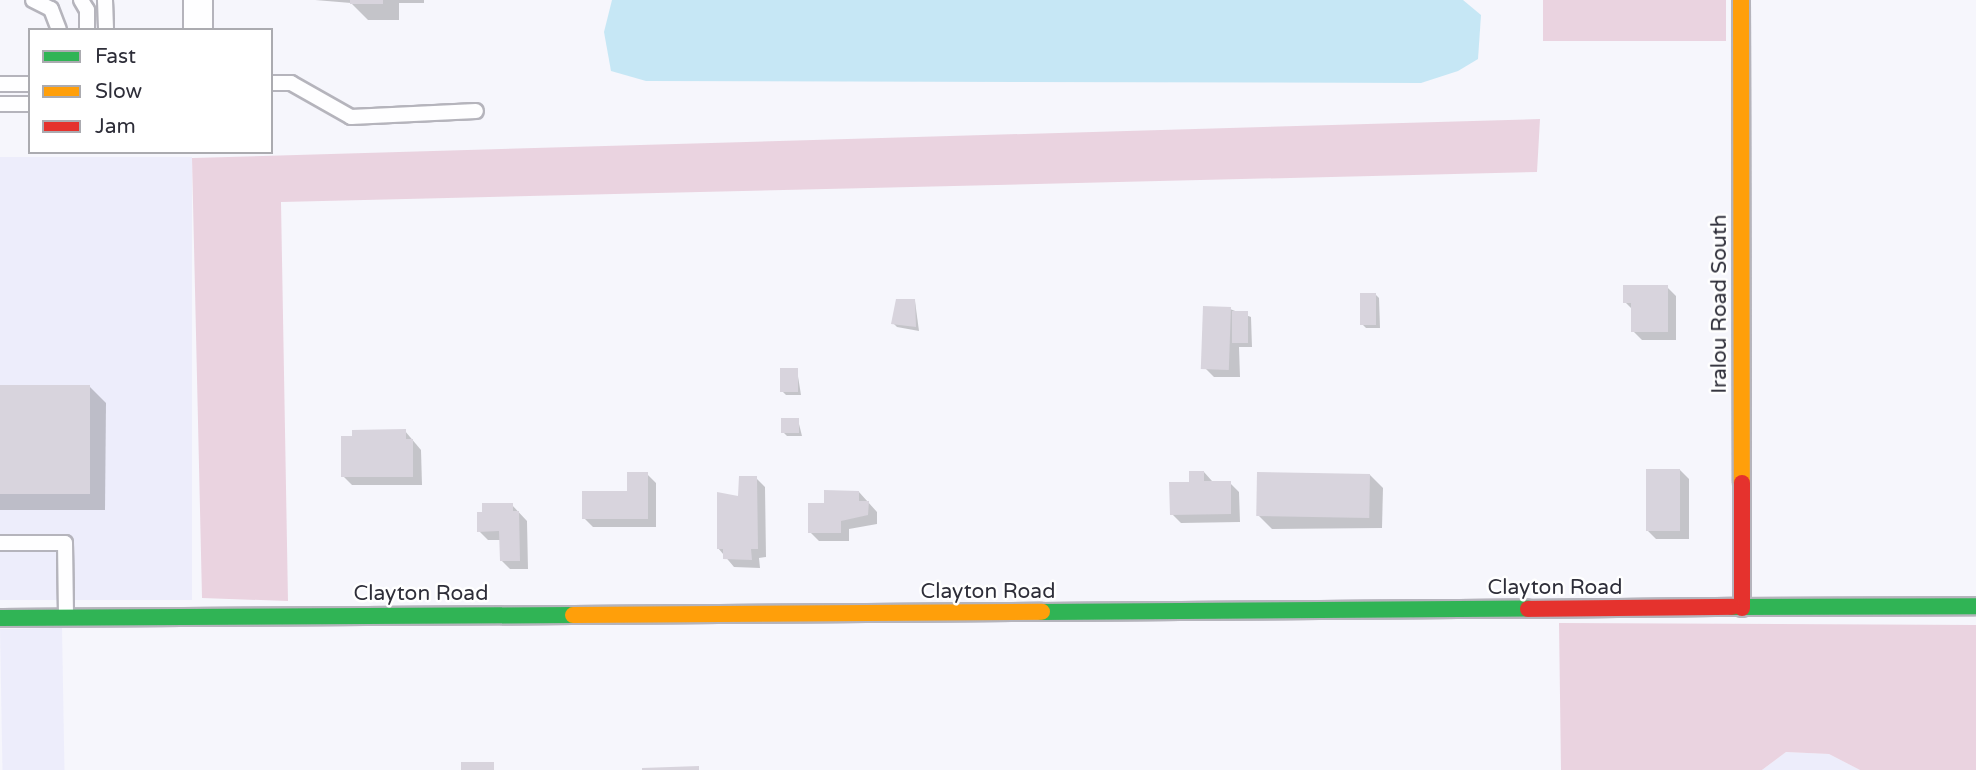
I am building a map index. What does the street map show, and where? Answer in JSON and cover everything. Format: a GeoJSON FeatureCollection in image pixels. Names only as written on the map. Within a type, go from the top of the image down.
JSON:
{"type":"FeatureCollection","features":[{"type":"Feature","properties":{"kind":"street"},"geometry":{"type":"LineString","coordinates":[[198,0],[198,28]]}},
{"type":"Feature","properties":{"kind":"street","name":"Iralou Road South"},"geometry":{"type":"LineString","coordinates":[[1741,0],[1742,608]]}},
{"type":"Feature","properties":{"kind":"street","name":"Clayton Road"},"geometry":{"type":"LineString","coordinates":[[0,618],[1976,607]]}},
{"type":"Feature","properties":{"kind":"lane"},"geometry":{"type":"LineString","coordinates":[[33,0],[51,9],[58,28]]}},
{"type":"Feature","properties":{"kind":"lane"},"geometry":{"type":"LineString","coordinates":[[80,0],[88,10],[87,28]]}},
{"type":"Feature","properties":{"kind":"lane"},"geometry":{"type":"LineString","coordinates":[[105,0],[106,28]]}},
{"type":"Feature","properties":{"kind":"lane"},"geometry":{"type":"LineString","coordinates":[[273,83],[291,83],[351,117],[476,111]]}},
{"type":"Feature","properties":{"kind":"lane"},"geometry":{"type":"LineString","coordinates":[[0,84],[28,84]]}},
{"type":"Feature","properties":{"kind":"lane"},"geometry":{"type":"LineString","coordinates":[[0,104],[28,104]]}},
{"type":"Feature","properties":{"kind":"lane"},"geometry":{"type":"LineString","coordinates":[[0,543],[65,542],[66,617]]}},
{"type":"Feature","properties":{"kind":"shaded area"},"geometry":{"type":"Polygon","coordinates":[[[1543,0],[1726,0],[1726,41],[1543,41],[1543,0]]]}},
{"type":"Feature","properties":{"kind":"shaded area"},"geometry":{"type":"Polygon","coordinates":[[[1540,119],[1537,172],[281,202],[288,601],[202,598],[192,158],[1540,119]]]}},
{"type":"Feature","properties":{"kind":"shaded area"},"geometry":{"type":"Polygon","coordinates":[[[0,157],[192,157],[192,600],[0,600],[0,157]]]}},
{"type":"Feature","properties":{"kind":"shaded area"},"geometry":{"type":"Polygon","coordinates":[[[1559,623],[1976,625],[1976,770],[1860,770],[1829,754],[1786,752],[1762,770],[1561,770],[1559,623]]]}},
{"type":"Feature","properties":{"kind":"shaded area"},"geometry":{"type":"Polygon","coordinates":[[[62,628],[64,770],[2,770],[0,629],[62,628]]]}},
{"type":"Feature","properties":{"kind":"shaded area"},"geometry":{"type":"Polygon","coordinates":[[[1786,752],[1829,754],[1860,770],[1762,770],[1786,752]]]}},
{"type":"Feature","properties":{"kind":"water"},"geometry":{"type":"Polygon","coordinates":[[[612,0],[1463,0],[1481,15],[1478,59],[1458,71],[1421,83],[646,81],[611,71],[604,32],[612,0]]]}},
{"type":"Feature","properties":{"kind":"building"},"geometry":{"type":"Polygon","coordinates":[[[350,0],[383,0],[383,4],[350,4],[350,0]]]}},
{"type":"Feature","properties":{"kind":"building"},"geometry":{"type":"Polygon","coordinates":[[[1623,285],[1668,285],[1668,332],[1631,332],[1631,303],[1623,303],[1623,285]]]}},
{"type":"Feature","properties":{"kind":"building"},"geometry":{"type":"Polygon","coordinates":[[[1360,293],[1376,293],[1376,325],[1360,325],[1360,293]]]}},
{"type":"Feature","properties":{"kind":"building"},"geometry":{"type":"Polygon","coordinates":[[[896,299],[915,299],[916,327],[891,324],[896,299]]]}},
{"type":"Feature","properties":{"kind":"building"},"geometry":{"type":"Polygon","coordinates":[[[1203,306],[1231,307],[1229,370],[1201,369],[1203,306]]]}},
{"type":"Feature","properties":{"kind":"building"},"geometry":{"type":"Polygon","coordinates":[[[1232,311],[1248,311],[1248,343],[1232,343],[1232,311]]]}},
{"type":"Feature","properties":{"kind":"building"},"geometry":{"type":"Polygon","coordinates":[[[780,368],[798,368],[798,392],[780,392],[780,368]]]}},
{"type":"Feature","properties":{"kind":"building"},"geometry":{"type":"Polygon","coordinates":[[[0,385],[90,385],[90,494],[0,494],[0,385]]]}},
{"type":"Feature","properties":{"kind":"building"},"geometry":{"type":"Polygon","coordinates":[[[781,418],[799,418],[799,433],[781,433],[781,418]]]}},
{"type":"Feature","properties":{"kind":"building"},"geometry":{"type":"Polygon","coordinates":[[[406,429],[406,439],[413,439],[413,477],[341,477],[341,436],[352,436],[352,430],[406,429]]]}},
{"type":"Feature","properties":{"kind":"building"},"geometry":{"type":"Polygon","coordinates":[[[1646,469],[1680,469],[1680,531],[1646,531],[1646,469]]]}},
{"type":"Feature","properties":{"kind":"building"},"geometry":{"type":"Polygon","coordinates":[[[1189,471],[1204,471],[1204,481],[1231,481],[1231,514],[1170,515],[1169,482],[1189,482],[1189,471]]]}},
{"type":"Feature","properties":{"kind":"building"},"geometry":{"type":"Polygon","coordinates":[[[627,472],[648,472],[648,519],[582,519],[582,491],[627,491],[627,472]]]}},
{"type":"Feature","properties":{"kind":"building"},"geometry":{"type":"Polygon","coordinates":[[[1257,472],[1370,474],[1369,518],[1256,516],[1257,472]]]}},
{"type":"Feature","properties":{"kind":"building"},"geometry":{"type":"Polygon","coordinates":[[[739,476],[757,476],[758,549],[751,549],[752,560],[723,559],[723,549],[717,549],[717,492],[738,496],[739,476]]]}},
{"type":"Feature","properties":{"kind":"building"},"geometry":{"type":"Polygon","coordinates":[[[824,490],[859,491],[859,501],[869,501],[868,515],[841,521],[841,533],[808,533],[808,503],[824,503],[824,490]]]}},
{"type":"Feature","properties":{"kind":"building"},"geometry":{"type":"Polygon","coordinates":[[[482,503],[513,503],[513,511],[519,511],[520,561],[500,561],[499,531],[477,532],[477,512],[482,512],[482,503]]]}},
{"type":"Feature","properties":{"kind":"building"},"geometry":{"type":"Polygon","coordinates":[[[461,762],[494,762],[494,770],[461,770],[461,762]]]}},
{"type":"Feature","properties":{"kind":"building"},"geometry":{"type":"Polygon","coordinates":[[[699,766],[699,770],[642,770],[642,768],[699,766]]]}},
{"type":"Feature","properties":{"kind":"traffic: fast"},"geometry":{"type":"LineString","coordinates":[[1732,607],[1976,606]]}},
{"type":"Feature","properties":{"kind":"traffic: fast"},"geometry":{"type":"LineString","coordinates":[[1042,612],[1528,609]]}},
{"type":"Feature","properties":{"kind":"traffic: fast"},"geometry":{"type":"LineString","coordinates":[[0,618],[573,615]]}},
{"type":"Feature","properties":{"kind":"traffic: slow"},"geometry":{"type":"LineString","coordinates":[[1741,0],[1742,483]]}},
{"type":"Feature","properties":{"kind":"traffic: slow"},"geometry":{"type":"LineString","coordinates":[[573,615],[1042,612]]}},
{"type":"Feature","properties":{"kind":"traffic: jam"},"geometry":{"type":"LineString","coordinates":[[1742,483],[1742,608]]}},
{"type":"Feature","properties":{"kind":"traffic: jam"},"geometry":{"type":"LineString","coordinates":[[1528,609],[1732,607]]}}]}
